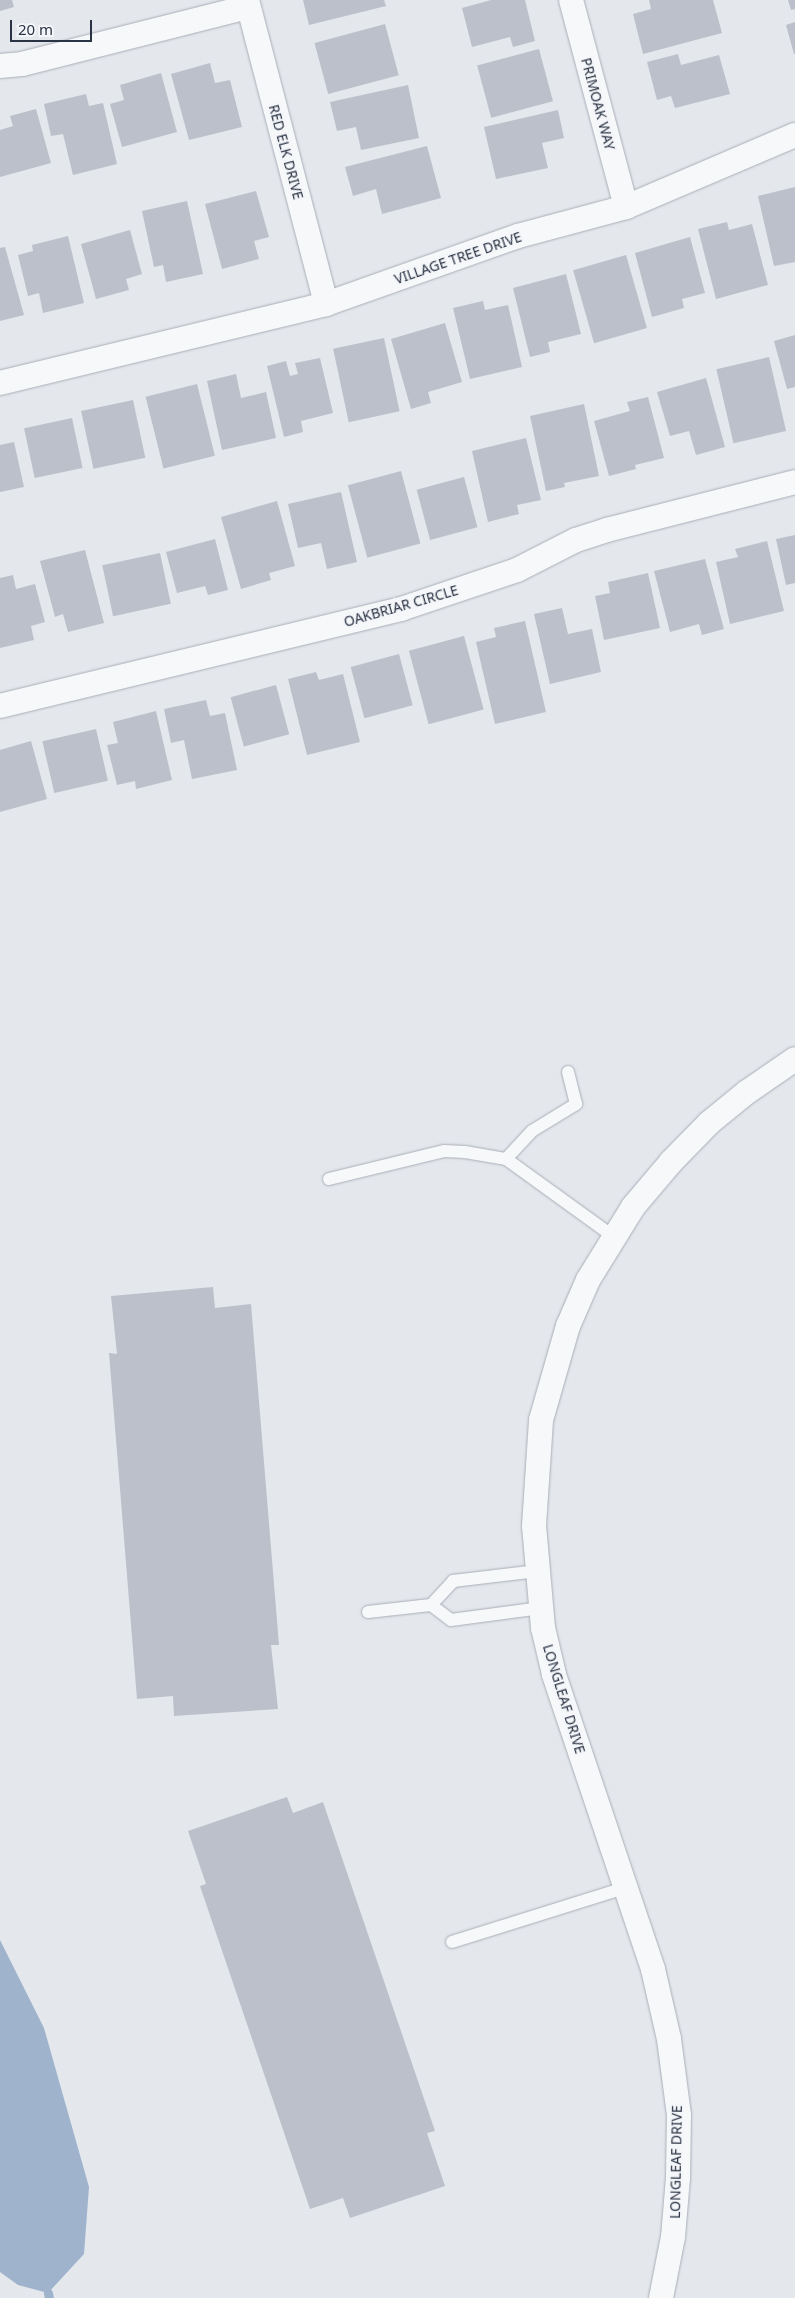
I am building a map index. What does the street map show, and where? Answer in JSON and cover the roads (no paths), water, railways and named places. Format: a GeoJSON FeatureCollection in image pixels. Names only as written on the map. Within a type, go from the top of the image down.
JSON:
{"type":"FeatureCollection","features":[{"type":"Feature","properties":{"kind":"street","name":"PRIMOAK WAY"},"geometry":{"type":"LineString","coordinates":[[571,0],[626,207]]}},
{"type":"Feature","properties":{"kind":"street"},"geometry":{"type":"LineString","coordinates":[[0,66],[22,64],[248,4]]}},
{"type":"Feature","properties":{"kind":"street","name":"RED ELK DRIVE"},"geometry":{"type":"LineString","coordinates":[[248,4],[326,304]]}},
{"type":"Feature","properties":{"kind":"street","name":"VILLAGE TREE DRIVE"},"geometry":{"type":"LineString","coordinates":[[0,383],[326,304],[518,236],[626,207],[795,135]]}},
{"type":"Feature","properties":{"kind":"street","name":"OAKBRIAR CIRCLE"},"geometry":{"type":"LineString","coordinates":[[0,706],[401,608],[517,570],[576,540],[607,530],[795,482]]}},
{"type":"Feature","properties":{"kind":"street","name":"LONGLEAF DRIVE"},"geometry":{"type":"LineString","coordinates":[[661,2298],[673,2237],[679,2115],[669,2039],[656,1978],[554,1674],[541,1608],[534,1526],[541,1420],[568,1326],[588,1280],[614,1237],[646,1192],[671,1162],[710,1123],[747,1092],[795,1059]]}},
{"type":"Feature","properties":{"kind":"lane"},"geometry":{"type":"LineString","coordinates":[[506,1159],[532,1131],[576,1104],[568,1072]]}},
{"type":"Feature","properties":{"kind":"lane"},"geometry":{"type":"LineString","coordinates":[[329,1179],[444,1151],[465,1152],[506,1159],[614,1237]]}},
{"type":"Feature","properties":{"kind":"lane"},"geometry":{"type":"LineString","coordinates":[[368,1612],[430,1605],[453,1581],[537,1571]]}},
{"type":"Feature","properties":{"kind":"lane"},"geometry":{"type":"LineString","coordinates":[[430,1605],[451,1620],[541,1608]]}},
{"type":"Feature","properties":{"kind":"lane"},"geometry":{"type":"LineString","coordinates":[[452,1942],[627,1887]]}},
{"type":"Feature","properties":{"kind":"water"},"geometry":{"type":"Polygon","coordinates":[[[0,1940],[44,2028],[89,2187],[84,2254],[48,2293],[18,2285],[0,2272],[0,1940]]]}},
{"type":"Feature","properties":{"kind":"waterway"},"geometry":{"type":"LineString","coordinates":[[48,2293],[49,2298]]}}]}
